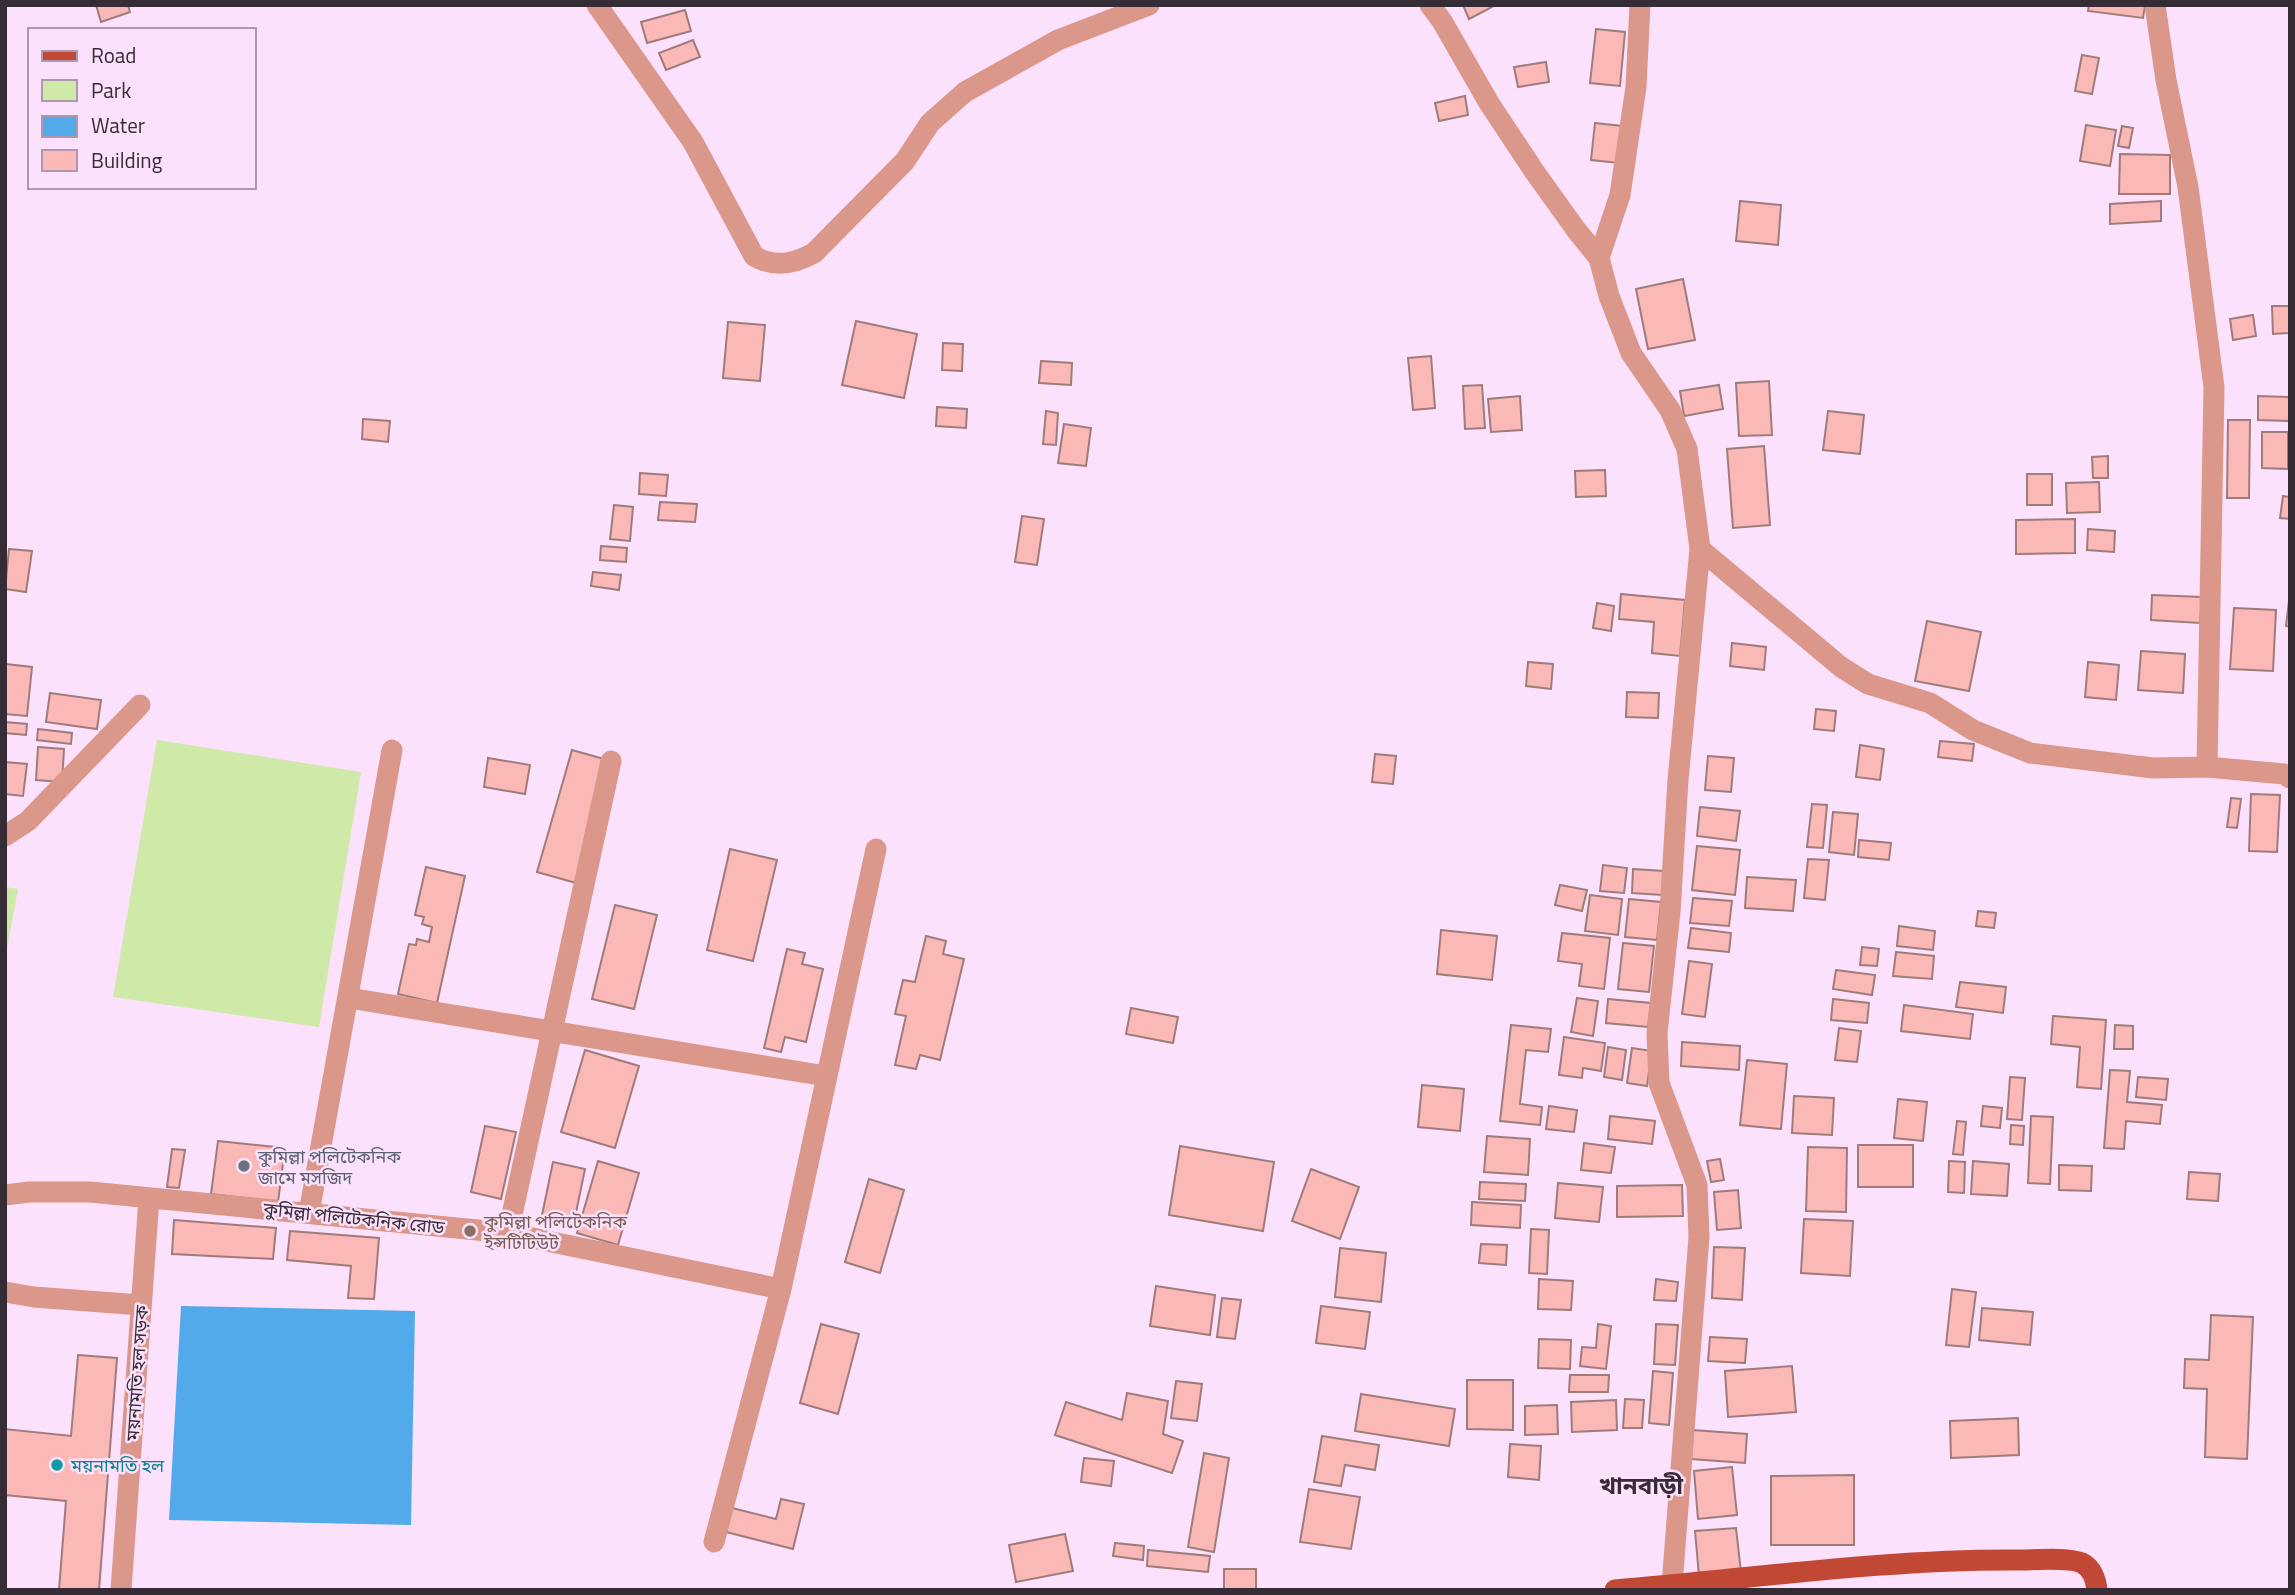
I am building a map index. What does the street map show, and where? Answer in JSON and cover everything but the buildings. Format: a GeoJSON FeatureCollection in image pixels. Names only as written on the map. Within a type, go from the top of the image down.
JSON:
{"type":"FeatureCollection","features":[{"type":"Feature","properties":{"kind":"main road"},"geometry":{"type":"LineString","coordinates":[[1615,1590],[1889,1565],[1996,1560],[2083,1563],[2095,1578],[2097,1590]]}},
{"type":"Feature","properties":{"kind":"street"},"geometry":{"type":"LineString","coordinates":[[597,5],[693,142],[754,256],[767,264],[800,261],[814,253],[905,161],[930,123],[965,92],[1058,40],[1149,5]]}},
{"type":"Feature","properties":{"kind":"street"},"geometry":{"type":"LineString","coordinates":[[1430,5],[1534,171],[1599,258],[1609,296],[1631,353],[1670,410],[1687,449],[1700,550],[1678,780],[1670,912],[1657,1033],[1659,1083],[1697,1185],[1699,1237],[1672,1585]]}},
{"type":"Feature","properties":{"kind":"street"},"geometry":{"type":"LineString","coordinates":[[1599,258],[1620,195],[1636,87],[1640,5]]}},
{"type":"Feature","properties":{"kind":"street"},"geometry":{"type":"LineString","coordinates":[[2155,5],[2166,80],[2188,187],[2214,387],[2207,767]]}},
{"type":"Feature","properties":{"kind":"street"},"geometry":{"type":"LineString","coordinates":[[1700,550],[1841,667],[1868,684],[1930,703],[1973,730],[2030,753],[2153,768],[2207,767],[2284,774],[2290,778]]}},
{"type":"Feature","properties":{"kind":"street"},"geometry":{"type":"LineString","coordinates":[[5,836],[29,821],[140,705]]}},
{"type":"Feature","properties":{"kind":"street"},"geometry":{"type":"LineString","coordinates":[[309,1213],[392,750]]}},
{"type":"Feature","properties":{"kind":"street"},"geometry":{"type":"LineString","coordinates":[[508,1233],[611,761]]}},
{"type":"Feature","properties":{"kind":"street"},"geometry":{"type":"LineString","coordinates":[[714,1542],[781,1289],[876,849]]}},
{"type":"Feature","properties":{"kind":"street"},"geometry":{"type":"LineString","coordinates":[[349,998],[826,1076]]}},
{"type":"Feature","properties":{"kind":"street","name":"কুমিল্লা পলিটেকনিক রোড"},"geometry":{"type":"LineString","coordinates":[[5,1195],[29,1192],[90,1192],[508,1233],[781,1289]]}},
{"type":"Feature","properties":{"kind":"street","name":"ময়নামতি হল সড়ক"},"geometry":{"type":"LineString","coordinates":[[121,1590],[149,1198]]}},
{"type":"Feature","properties":{"kind":"street"},"geometry":{"type":"LineString","coordinates":[[5,1292],[34,1297],[141,1305]]}},
{"type":"Feature","properties":{"kind":"green space"},"geometry":{"type":"Polygon","coordinates":[[[157,740],[361,772],[319,1027],[113,997],[157,740]]]}},
{"type":"Feature","properties":{"kind":"green space"},"geometry":{"type":"Polygon","coordinates":[[[5,887],[18,889],[5,960],[5,887]]]}},
{"type":"Feature","properties":{"kind":"water"},"geometry":{"type":"Polygon","coordinates":[[[181,1306],[415,1311],[411,1525],[169,1520],[181,1306]]]}},
{"type":"Feature","properties":{"kind":"place","name":"কুমিল্লা পলিটেকনিক জামে মসজিদ"},"geometry":{"type":"Point","coordinates":[244,1166]}},
{"type":"Feature","properties":{"kind":"place","name":"কুমিল্লা পলিটেকনিক ইন্সটিটিউট"},"geometry":{"type":"Point","coordinates":[470,1231]}},
{"type":"Feature","properties":{"kind":"place","name":"ময়নামতি হল"},"geometry":{"type":"Point","coordinates":[57,1465]}},
{"type":"Feature","properties":{"kind":"district","name":"খানবাড়ী"},"geometry":{"type":"Point","coordinates":[1641,1485]}}]}
